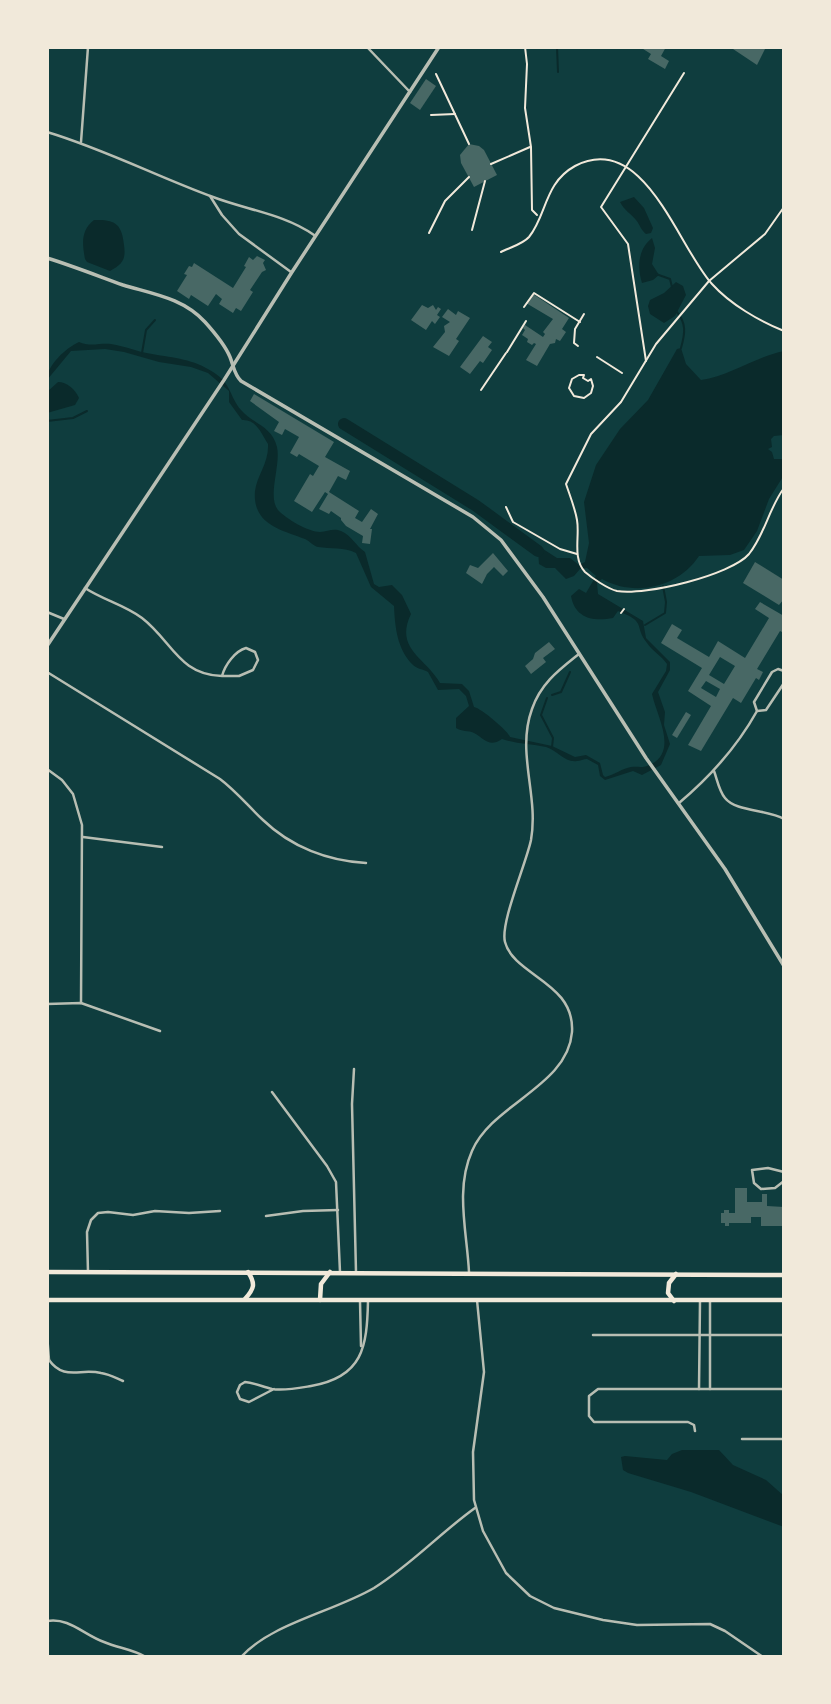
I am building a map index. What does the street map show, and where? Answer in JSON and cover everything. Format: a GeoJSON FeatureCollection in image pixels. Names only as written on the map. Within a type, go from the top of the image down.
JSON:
{"type":"FeatureCollection","features":[{"type":"Feature","properties":{"kind":"main road"},"geometry":{"type":"LineString","coordinates":[[47,1272],[784,1275]]}},
{"type":"Feature","properties":{"kind":"main road"},"geometry":{"type":"LineString","coordinates":[[244,1300],[253,1290],[254,1280],[248,1272]]}},
{"type":"Feature","properties":{"kind":"main road"},"geometry":{"type":"LineString","coordinates":[[320,1300],[321,1284],[331,1272]]}},
{"type":"Feature","properties":{"kind":"main road"},"geometry":{"type":"LineString","coordinates":[[674,1301],[668,1293],[669,1283],[677,1273]]}},
{"type":"Feature","properties":{"kind":"main road"},"geometry":{"type":"LineString","coordinates":[[47,1300],[784,1300]]}},
{"type":"Feature","properties":{"kind":"street"},"geometry":{"type":"LineString","coordinates":[[81,142],[88,47]]}},
{"type":"Feature","properties":{"kind":"street"},"geometry":{"type":"LineString","coordinates":[[367,47],[410,92]]}},
{"type":"Feature","properties":{"kind":"street"},"geometry":{"type":"LineString","coordinates":[[47,646],[215,394],[439,47]]}},
{"type":"Feature","properties":{"kind":"street"},"geometry":{"type":"LineString","coordinates":[[47,132],[81,142],[210,196],[291,221],[315,236]]}},
{"type":"Feature","properties":{"kind":"street"},"geometry":{"type":"LineString","coordinates":[[210,196],[222,215],[240,234],[292,272]]}},
{"type":"Feature","properties":{"kind":"street"},"geometry":{"type":"LineString","coordinates":[[47,258],[121,284],[163,295],[183,305],[206,324],[228,354],[232,368],[241,381],[486,526],[501,540],[515,557],[646,758],[725,869],[784,966]]}},
{"type":"Feature","properties":{"kind":"street"},"geometry":{"type":"LineString","coordinates":[[85,588],[142,618],[179,659],[196,672],[222,676],[239,676],[253,670],[258,660],[255,652],[246,648],[239,650],[222,676]]}},
{"type":"Feature","properties":{"kind":"street"},"geometry":{"type":"LineString","coordinates":[[47,612],[65,619]]}},
{"type":"Feature","properties":{"kind":"street"},"geometry":{"type":"LineString","coordinates":[[469,1273],[463,1198],[471,1152],[494,1122],[557,1067],[568,1049],[572,1031],[568,1010],[561,997],[517,960],[507,948],[504,937],[532,830],[532,798],[525,746],[527,724],[538,694],[553,674],[579,654]]}},
{"type":"Feature","properties":{"kind":"street"},"geometry":{"type":"LineString","coordinates":[[757,711],[754,702],[772,672],[776,669],[784,671]]}},
{"type":"Feature","properties":{"kind":"street"},"geometry":{"type":"LineString","coordinates":[[47,672],[220,779],[284,837],[321,855],[366,863]]}},
{"type":"Feature","properties":{"kind":"street"},"geometry":{"type":"LineString","coordinates":[[757,711],[766,710],[784,683]]}},
{"type":"Feature","properties":{"kind":"street"},"geometry":{"type":"LineString","coordinates":[[679,803],[714,771],[736,745],[757,711]]}},
{"type":"Feature","properties":{"kind":"street"},"geometry":{"type":"LineString","coordinates":[[47,769],[62,780],[73,794],[80,814],[83,837],[81,1003]]}},
{"type":"Feature","properties":{"kind":"street"},"geometry":{"type":"LineString","coordinates":[[714,771],[722,795],[727,801],[743,808],[769,812],[784,819]]}},
{"type":"Feature","properties":{"kind":"street"},"geometry":{"type":"LineString","coordinates":[[83,837],[162,846]]}},
{"type":"Feature","properties":{"kind":"street"},"geometry":{"type":"LineString","coordinates":[[47,1004],[81,1003],[160,1031]]}},
{"type":"Feature","properties":{"kind":"street"},"geometry":{"type":"LineString","coordinates":[[354,1069],[352,1104],[356,1272]]}},
{"type":"Feature","properties":{"kind":"street"},"geometry":{"type":"LineString","coordinates":[[272,1092],[333,1174],[336,1182],[340,1272]]}},
{"type":"Feature","properties":{"kind":"street"},"geometry":{"type":"LineString","coordinates":[[784,1172],[768,1168],[752,1170],[754,1183],[761,1189],[775,1188],[784,1181]]}},
{"type":"Feature","properties":{"kind":"street"},"geometry":{"type":"LineString","coordinates":[[266,1216],[338,1210]]}},
{"type":"Feature","properties":{"kind":"street"},"geometry":{"type":"LineString","coordinates":[[88,1272],[87,1232],[91,1220],[98,1213],[133,1215],[155,1211],[220,1212]]}},
{"type":"Feature","properties":{"kind":"street"},"geometry":{"type":"LineString","coordinates":[[477,1300],[484,1372],[473,1452],[475,1508],[487,1540],[502,1567],[520,1588],[541,1602],[572,1613],[615,1623],[658,1626],[710,1624],[762,1657]]}},
{"type":"Feature","properties":{"kind":"street"},"geometry":{"type":"LineString","coordinates":[[360,1301],[362,1349]]}},
{"type":"Feature","properties":{"kind":"street"},"geometry":{"type":"LineString","coordinates":[[274,1389],[249,1402],[240,1399],[237,1392],[245,1382],[274,1389],[311,1386],[332,1381],[355,1366],[367,1326],[368,1301]]}},
{"type":"Feature","properties":{"kind":"street"},"geometry":{"type":"LineString","coordinates":[[699,1389],[700,1301]]}},
{"type":"Feature","properties":{"kind":"street"},"geometry":{"type":"LineString","coordinates":[[710,1301],[710,1389]]}},
{"type":"Feature","properties":{"kind":"street"},"geometry":{"type":"LineString","coordinates":[[47,1334],[48,1361],[58,1370],[68,1374],[101,1373],[123,1381]]}},
{"type":"Feature","properties":{"kind":"street"},"geometry":{"type":"LineString","coordinates":[[593,1335],[784,1335]]}},
{"type":"Feature","properties":{"kind":"street"},"geometry":{"type":"LineString","coordinates":[[695,1431],[694,1425],[688,1422],[594,1422],[589,1416],[589,1398],[592,1391],[598,1389],[784,1389]]}},
{"type":"Feature","properties":{"kind":"street"},"geometry":{"type":"LineString","coordinates":[[743,1440],[784,1439]]}},
{"type":"Feature","properties":{"kind":"street"},"geometry":{"type":"LineString","coordinates":[[241,1657],[257,1642],[270,1635],[373,1588],[475,1508]]}},
{"type":"Feature","properties":{"kind":"street"},"geometry":{"type":"LineString","coordinates":[[47,1621],[65,1622],[102,1642],[128,1648],[146,1657]]}},
{"type":"Feature","properties":{"kind":"street"},"geometry":{"type":"LineString","coordinates":[[755,1651],[755,1657]]}},
{"type":"Feature","properties":{"kind":"path"},"geometry":{"type":"LineString","coordinates":[[525,47],[525,108],[531,147],[532,210],[539,216]]}},
{"type":"Feature","properties":{"kind":"path"},"geometry":{"type":"LineString","coordinates":[[646,362],[628,244],[601,207],[684,73]]}},
{"type":"Feature","properties":{"kind":"path"},"geometry":{"type":"LineString","coordinates":[[436,74],[469,144]]}},
{"type":"Feature","properties":{"kind":"path"},"geometry":{"type":"LineString","coordinates":[[431,115],[456,114]]}},
{"type":"Feature","properties":{"kind":"path"},"geometry":{"type":"LineString","coordinates":[[491,164],[531,147]]}},
{"type":"Feature","properties":{"kind":"path"},"geometry":{"type":"LineString","coordinates":[[501,252],[528,238],[558,181],[574,167],[595,160],[610,161],[626,167],[652,191],[709,281],[753,315],[784,331]]}},
{"type":"Feature","properties":{"kind":"path"},"geometry":{"type":"LineString","coordinates":[[429,233],[446,201],[469,177]]}},
{"type":"Feature","properties":{"kind":"path"},"geometry":{"type":"LineString","coordinates":[[472,230],[485,181]]}},
{"type":"Feature","properties":{"kind":"path"},"geometry":{"type":"LineString","coordinates":[[784,207],[765,234],[709,281],[656,344],[621,402],[591,434],[566,484],[578,521],[578,554],[583,569],[620,591],[666,587],[727,568],[743,559],[764,529],[775,499],[784,488]]}},
{"type":"Feature","properties":{"kind":"path"},"geometry":{"type":"LineString","coordinates":[[524,307],[534,293],[580,322]]}},
{"type":"Feature","properties":{"kind":"path"},"geometry":{"type":"LineString","coordinates":[[578,346],[574,343],[573,335],[584,314]]}},
{"type":"Feature","properties":{"kind":"path"},"geometry":{"type":"LineString","coordinates":[[481,390],[526,321]]}},
{"type":"Feature","properties":{"kind":"path"},"geometry":{"type":"LineString","coordinates":[[597,357],[622,373]]}},
{"type":"Feature","properties":{"kind":"path"},"geometry":{"type":"LineString","coordinates":[[582,374],[586,379],[590,379],[593,384],[591,393],[584,398],[574,396],[569,388],[572,379],[582,374]]}},
{"type":"Feature","properties":{"kind":"path"},"geometry":{"type":"LineString","coordinates":[[506,507],[513,522],[523,529],[567,552],[578,554]]}},
{"type":"Feature","properties":{"kind":"path"},"geometry":{"type":"LineString","coordinates":[[621,613],[624,609]]}},
{"type":"Feature","properties":{"kind":"water"},"geometry":{"type":"Polygon","coordinates":[[[634,197],[644,208],[653,228],[651,233],[644,232],[620,202],[634,197]]]}},
{"type":"Feature","properties":{"kind":"water"},"geometry":{"type":"Polygon","coordinates":[[[94,220],[116,224],[123,238],[124,258],[110,271],[85,259],[84,237],[94,220]]]}},
{"type":"Feature","properties":{"kind":"water"},"geometry":{"type":"Polygon","coordinates":[[[652,238],[655,248],[652,264],[659,275],[642,283],[640,259],[644,247],[652,238]]]}},
{"type":"Feature","properties":{"kind":"water"},"geometry":{"type":"Polygon","coordinates":[[[676,282],[683,286],[686,295],[675,316],[664,323],[650,314],[648,306],[650,300],[664,293],[676,282]]]}},
{"type":"Feature","properties":{"kind":"water"},"geometry":{"type":"Polygon","coordinates":[[[79,342],[91,345],[111,344],[184,360],[198,364],[219,377],[227,386],[241,410],[267,430],[275,440],[278,455],[274,497],[278,510],[310,530],[341,531],[365,552],[374,584],[379,587],[392,585],[402,595],[411,614],[406,636],[409,645],[440,683],[462,684],[469,691],[474,707],[494,720],[510,737],[552,746],[575,757],[586,755],[600,763],[605,777],[628,768],[647,766],[662,753],[664,734],[652,694],[666,671],[667,664],[649,646],[633,619],[618,611],[613,618],[592,619],[576,609],[571,596],[579,589],[586,593],[596,576],[587,568],[580,569],[574,576],[566,579],[555,568],[546,568],[539,564],[538,551],[543,549],[557,558],[570,558],[579,565],[585,562],[589,543],[584,502],[596,465],[620,429],[648,400],[677,349],[681,348],[686,364],[701,380],[722,375],[784,351],[784,435],[774,436],[771,439],[772,447],[768,449],[774,459],[784,459],[784,475],[769,499],[757,531],[744,550],[730,555],[699,556],[679,576],[655,586],[628,588],[602,579],[597,583],[598,594],[643,621],[646,638],[670,662],[670,670],[658,692],[665,712],[664,725],[670,744],[661,765],[642,775],[633,771],[605,780],[600,776],[598,765],[587,759],[573,761],[546,747],[502,739],[490,743],[474,733],[456,728],[456,718],[469,706],[466,696],[459,689],[438,690],[428,672],[408,659],[398,637],[394,606],[371,587],[356,553],[316,546],[278,529],[258,511],[255,491],[267,457],[268,444],[255,424],[242,420],[229,402],[229,391],[208,373],[191,367],[105,349],[71,351],[47,380],[50,369],[58,358],[79,342]]]}},
{"type":"Feature","properties":{"kind":"water"},"geometry":{"type":"Polygon","coordinates":[[[58,382],[65,383],[79,398],[75,405],[47,413],[47,392],[58,382]]]}},
{"type":"Feature","properties":{"kind":"water"},"geometry":{"type":"Polygon","coordinates":[[[682,1450],[719,1450],[733,1465],[766,1480],[784,1496],[784,1527],[623,1470],[621,1457],[667,1460],[672,1454],[682,1450]]]}},
{"type":"Feature","properties":{"kind":"building"},"geometry":{"type":"Polygon","coordinates":[[[640,47],[666,47],[661,56],[669,61],[665,69],[648,59],[651,54],[640,47]]]}},
{"type":"Feature","properties":{"kind":"building"},"geometry":{"type":"Polygon","coordinates":[[[730,47],[766,47],[757,65],[730,47]]]}},
{"type":"Feature","properties":{"kind":"building"},"geometry":{"type":"Polygon","coordinates":[[[426,79],[436,86],[420,110],[410,103],[426,79]]]}},
{"type":"Feature","properties":{"kind":"building"},"geometry":{"type":"Polygon","coordinates":[[[469,144],[484,150],[497,175],[474,187],[461,163],[460,155],[469,144]]]}},
{"type":"Feature","properties":{"kind":"building"},"geometry":{"type":"Polygon","coordinates":[[[257,256],[265,260],[263,263],[266,270],[250,290],[253,292],[241,311],[236,308],[233,313],[219,304],[222,299],[216,294],[208,306],[191,295],[189,299],[177,291],[187,275],[184,274],[194,263],[233,288],[249,257],[253,260],[257,256]]]}},
{"type":"Feature","properties":{"kind":"building"},"geometry":{"type":"Polygon","coordinates":[[[533,294],[569,318],[562,329],[566,332],[560,341],[556,339],[555,343],[550,344],[537,366],[526,360],[536,344],[527,342],[528,339],[522,335],[525,330],[523,328],[525,325],[543,337],[543,332],[553,319],[526,303],[533,294]]]}},
{"type":"Feature","properties":{"kind":"building"},"geometry":{"type":"Polygon","coordinates":[[[422,305],[428,308],[433,305],[436,310],[438,307],[441,309],[435,324],[432,321],[426,330],[411,320],[422,305]]]}},
{"type":"Feature","properties":{"kind":"building"},"geometry":{"type":"Polygon","coordinates":[[[448,309],[456,315],[458,311],[470,318],[449,356],[433,347],[445,332],[444,326],[450,322],[442,317],[448,309]]]}},
{"type":"Feature","properties":{"kind":"building"},"geometry":{"type":"Polygon","coordinates":[[[483,336],[492,342],[488,347],[492,350],[483,363],[480,361],[470,374],[460,367],[483,336]]]}},
{"type":"Feature","properties":{"kind":"building"},"geometry":{"type":"Polygon","coordinates":[[[254,394],[334,442],[325,457],[350,471],[346,480],[338,476],[329,492],[359,511],[355,518],[362,522],[371,509],[378,514],[370,529],[370,544],[362,543],[363,536],[346,526],[341,518],[331,511],[329,514],[319,509],[328,494],[325,492],[312,512],[294,501],[310,474],[313,476],[319,466],[299,454],[297,457],[290,453],[299,437],[285,429],[282,435],[274,431],[279,422],[250,401],[254,394]]]}},
{"type":"Feature","properties":{"kind":"building"},"geometry":{"type":"Polygon","coordinates":[[[493,553],[508,571],[503,576],[494,567],[482,584],[466,573],[470,565],[478,568],[493,553]]]}},
{"type":"Feature","properties":{"kind":"building"},"geometry":{"type":"Polygon","coordinates":[[[755,562],[784,580],[784,599],[779,605],[743,583],[755,562]]]}},
{"type":"Feature","properties":{"kind":"building"},"geometry":{"type":"Polygon","coordinates":[[[760,602],[784,616],[784,633],[780,631],[757,669],[763,672],[759,680],[756,678],[741,703],[733,698],[701,751],[688,745],[711,706],[688,691],[702,668],[661,643],[672,624],[682,630],[677,638],[709,657],[718,641],[745,658],[769,618],[755,609],[760,602]],[[720,657],[709,675],[724,684],[735,666],[720,657]],[[706,681],[701,688],[716,697],[720,689],[706,681]]]}},
{"type":"Feature","properties":{"kind":"building"},"geometry":{"type":"Polygon","coordinates":[[[549,642],[555,649],[543,658],[546,662],[531,674],[525,666],[535,653],[549,642]]]}},
{"type":"Feature","properties":{"kind":"building"},"geometry":{"type":"Polygon","coordinates":[[[686,712],[691,715],[677,738],[672,735],[686,712]]]}},
{"type":"Feature","properties":{"kind":"building"},"geometry":{"type":"Polygon","coordinates":[[[735,1188],[747,1188],[747,1202],[762,1202],[762,1194],[767,1194],[767,1206],[784,1207],[784,1226],[761,1226],[761,1217],[751,1217],[751,1223],[729,1223],[729,1226],[725,1226],[725,1223],[721,1223],[721,1213],[724,1213],[724,1210],[735,1213],[735,1188]]]}},
{"type":"Feature","properties":{"kind":"waterway"},"geometry":{"type":"LineString","coordinates":[[557,47],[558,72]]}},
{"type":"Feature","properties":{"kind":"waterway"},"geometry":{"type":"LineString","coordinates":[[656,274],[670,279],[672,287]]}},
{"type":"Feature","properties":{"kind":"waterway"},"geometry":{"type":"LineString","coordinates":[[676,311],[684,329],[681,348]]}},
{"type":"Feature","properties":{"kind":"waterway"},"geometry":{"type":"LineString","coordinates":[[142,353],[146,330],[155,320]]}},
{"type":"Feature","properties":{"kind":"waterway"},"geometry":{"type":"LineString","coordinates":[[47,421],[73,418],[87,411]]}},
{"type":"Feature","properties":{"kind":"waterway"},"geometry":{"type":"LineString","coordinates":[[344,424],[475,505],[538,551]]}},
{"type":"Feature","properties":{"kind":"waterway"},"geometry":{"type":"LineString","coordinates":[[645,625],[665,613],[663,586]]}},
{"type":"Feature","properties":{"kind":"waterway"},"geometry":{"type":"LineString","coordinates":[[552,695],[561,692],[570,672]]}},
{"type":"Feature","properties":{"kind":"waterway"},"geometry":{"type":"LineString","coordinates":[[547,698],[541,715],[553,738],[552,747]]}}]}
